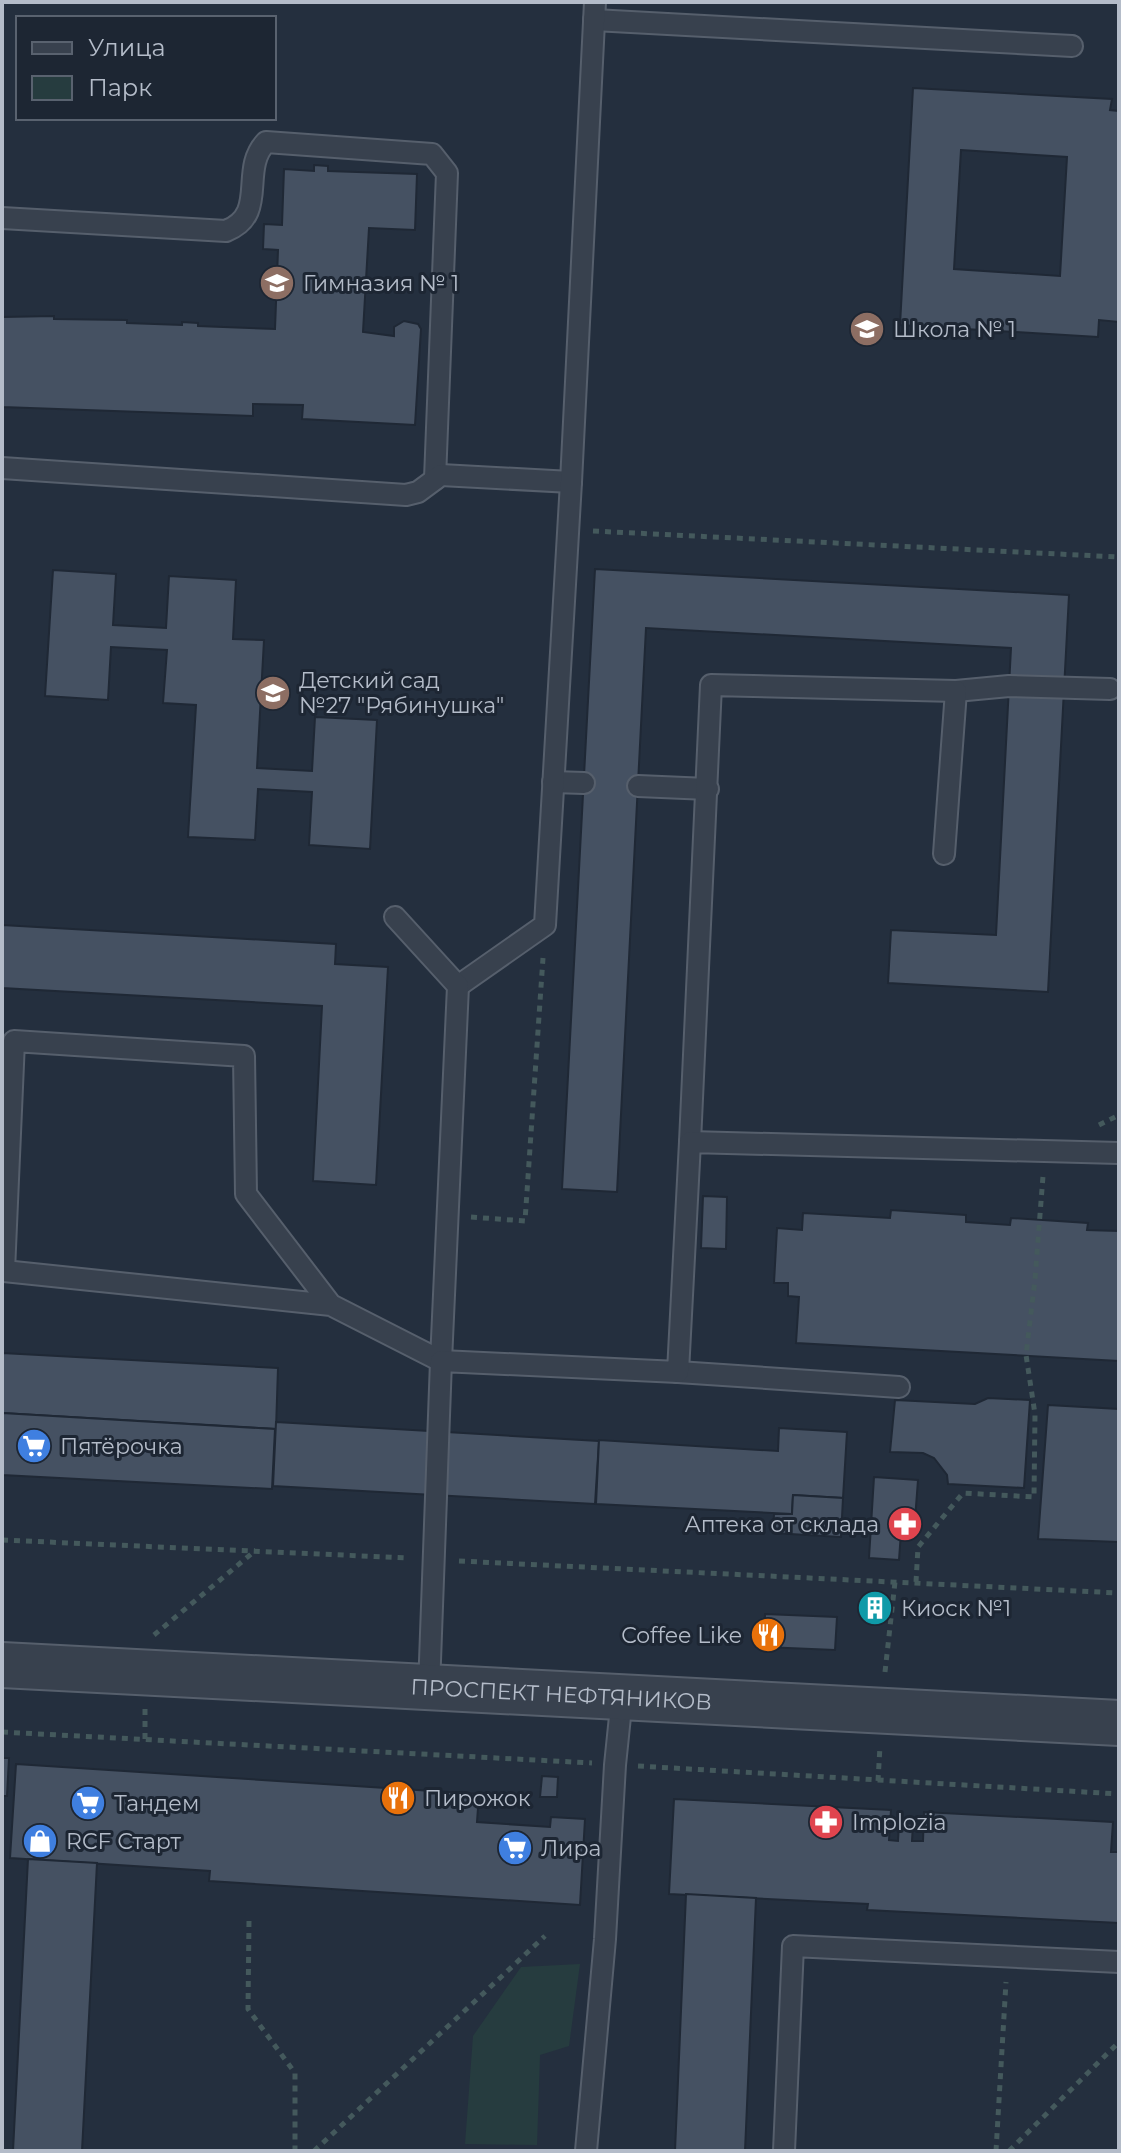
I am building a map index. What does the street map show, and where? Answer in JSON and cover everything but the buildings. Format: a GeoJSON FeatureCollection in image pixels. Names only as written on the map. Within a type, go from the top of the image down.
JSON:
{"type":"FeatureCollection","features":[{"type":"Feature","properties":{"kind":"street","name":"ПРОСПЕКТ НЕФТЯНИКОВ"},"geometry":{"type":"LineString","coordinates":[[2,1665],[1119,1723]]}},
{"type":"Feature","properties":{"kind":"lane"},"geometry":{"type":"LineString","coordinates":[[458,986],[545,925],[595,11],[1072,46]]}},
{"type":"Feature","properties":{"kind":"lane"},"geometry":{"type":"LineString","coordinates":[[2,218],[226,231],[239,224],[249,212],[256,156],[266,142],[432,154],[444,165],[447,173],[435,479]]}},
{"type":"Feature","properties":{"kind":"lane"},"geometry":{"type":"LineString","coordinates":[[2,468],[406,495],[418,492],[441,475],[571,482]]}},
{"type":"Feature","properties":{"kind":"lane"},"geometry":{"type":"LineString","coordinates":[[678,1372],[711,685],[956,691],[1009,686],[1110,689]]}},
{"type":"Feature","properties":{"kind":"lane"},"geometry":{"type":"LineString","coordinates":[[944,854],[956,691]]}},
{"type":"Feature","properties":{"kind":"lane"},"geometry":{"type":"LineString","coordinates":[[553,782],[584,783]]}},
{"type":"Feature","properties":{"kind":"lane"},"geometry":{"type":"LineString","coordinates":[[638,786],[708,789]]}},
{"type":"Feature","properties":{"kind":"lane"},"geometry":{"type":"LineString","coordinates":[[395,917],[458,986],[429,1688]]}},
{"type":"Feature","properties":{"kind":"lane"},"geometry":{"type":"LineString","coordinates":[[331,1305],[246,1194],[244,1056],[14,1041],[4,1184],[4,1271],[331,1305],[441,1361],[678,1372],[899,1387]]}},
{"type":"Feature","properties":{"kind":"lane"},"geometry":{"type":"LineString","coordinates":[[690,1142],[1119,1153]]}},
{"type":"Feature","properties":{"kind":"lane"},"geometry":{"type":"LineString","coordinates":[[586,2151],[622,1697]]}},
{"type":"Feature","properties":{"kind":"lane"},"geometry":{"type":"LineString","coordinates":[[784,2151],[793,1946],[1119,1962]]}},
{"type":"Feature","properties":{"kind":"path"},"geometry":{"type":"LineString","coordinates":[[569,530],[1119,557]]}},
{"type":"Feature","properties":{"kind":"path"},"geometry":{"type":"LineString","coordinates":[[459,1216],[525,1221],[545,925]]}},
{"type":"Feature","properties":{"kind":"path"},"geometry":{"type":"LineString","coordinates":[[916,1582],[918,1547],[963,1493],[1034,1497],[1035,1414],[1026,1355],[1045,1150],[1119,1115]]}},
{"type":"Feature","properties":{"kind":"path"},"geometry":{"type":"LineString","coordinates":[[2,1540],[1119,1593]]}},
{"type":"Feature","properties":{"kind":"path"},"geometry":{"type":"LineString","coordinates":[[2,1732],[1119,1794]]}},
{"type":"Feature","properties":{"kind":"path"},"geometry":{"type":"LineString","coordinates":[[249,1921],[248,2009],[295,2073],[295,2151]]}},
{"type":"Feature","properties":{"kind":"path"},"geometry":{"type":"LineString","coordinates":[[314,2151],[545,1936]]}},
{"type":"Feature","properties":{"kind":"path"},"geometry":{"type":"LineString","coordinates":[[996,2151],[1007,1957]]}},
{"type":"Feature","properties":{"kind":"path"},"geometry":{"type":"LineString","coordinates":[[1009,2151],[1119,2042]]}},
{"type":"Feature","properties":{"kind":"green space"},"geometry":{"type":"Polygon","coordinates":[[[580,1964],[569,2046],[540,2055],[537,2145],[465,2144],[473,2036],[521,1967],[580,1964]]]}},
{"type":"Feature","properties":{"kind":"place","name":"Гимназия № 1"},"geometry":{"type":"Point","coordinates":[277,283]}},
{"type":"Feature","properties":{"kind":"place","name":"Школа № 1"},"geometry":{"type":"Point","coordinates":[867,329]}},
{"type":"Feature","properties":{"kind":"place","name":"Детский сад №27 \"Рябинушка\""},"geometry":{"type":"Point","coordinates":[273,693]}},
{"type":"Feature","properties":{"kind":"place","name":"Пятёрочка"},"geometry":{"type":"Point","coordinates":[34,1446]}},
{"type":"Feature","properties":{"kind":"place","name":"Аптека от склада"},"geometry":{"type":"Point","coordinates":[905,1524]}},
{"type":"Feature","properties":{"kind":"place","name":"Киоск №1"},"geometry":{"type":"Point","coordinates":[875,1608]}},
{"type":"Feature","properties":{"kind":"place","name":"Coffee Like"},"geometry":{"type":"Point","coordinates":[768,1635]}},
{"type":"Feature","properties":{"kind":"place","name":"Пирожок"},"geometry":{"type":"Point","coordinates":[398,1798]}},
{"type":"Feature","properties":{"kind":"place","name":"Тандем"},"geometry":{"type":"Point","coordinates":[88,1803]}},
{"type":"Feature","properties":{"kind":"place","name":"Implozia"},"geometry":{"type":"Point","coordinates":[826,1822]}},
{"type":"Feature","properties":{"kind":"place","name":"RCF Старт"},"geometry":{"type":"Point","coordinates":[40,1841]}},
{"type":"Feature","properties":{"kind":"place","name":"Лира"},"geometry":{"type":"Point","coordinates":[515,1848]}}]}
